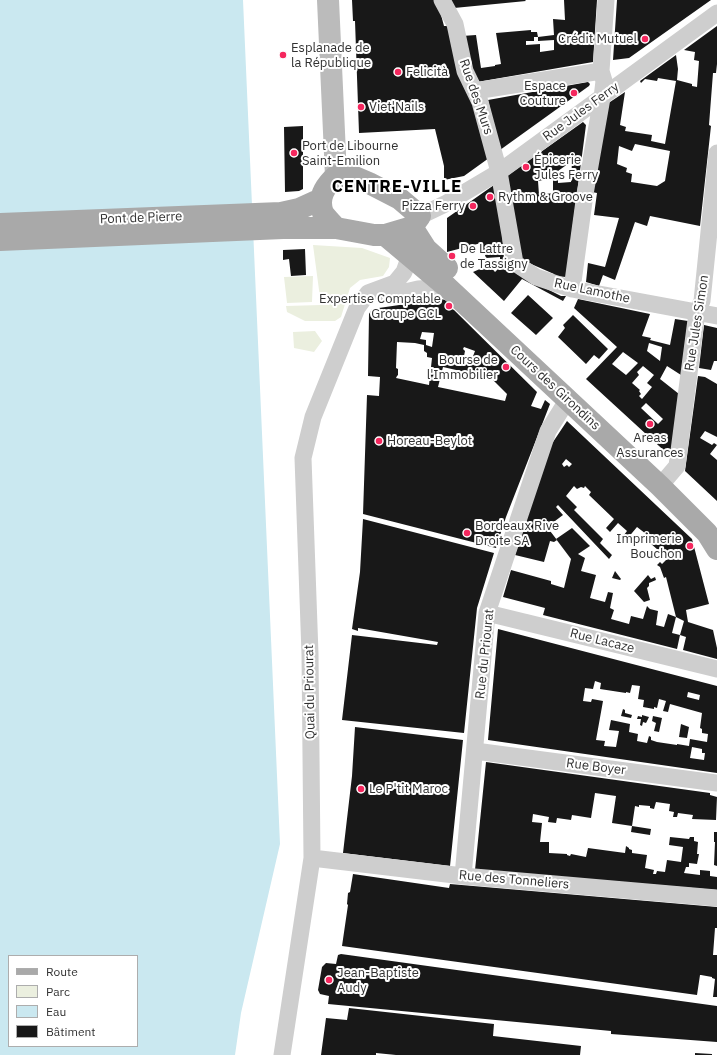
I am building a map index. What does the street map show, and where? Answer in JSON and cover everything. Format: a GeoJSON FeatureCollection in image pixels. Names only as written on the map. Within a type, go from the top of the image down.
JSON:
{"type":"FeatureCollection","features":[{"type":"Feature","properties":{"kind":"main road"},"geometry":{"type":"LineString","coordinates":[[282,220],[299,209],[320,199],[327,184],[336,176],[328,0]]}},
{"type":"Feature","properties":{"kind":"main road","name":"Cours des Girondins"},"geometry":{"type":"LineString","coordinates":[[336,176],[355,177],[400,199],[416,222],[426,249],[446,268],[462,289],[662,483],[707,533],[717,549]]}},
{"type":"Feature","properties":{"kind":"main road"},"geometry":{"type":"LineString","coordinates":[[320,199],[324,213],[336,228]]}},
{"type":"Feature","properties":{"kind":"main road"},"geometry":{"type":"LineString","coordinates":[[0,240],[282,220],[374,235],[385,235],[416,222]]}},
{"type":"Feature","properties":{"kind":"main road","name":"Pont de Pierre"},"geometry":{"type":"LineString","coordinates":[[0,224],[282,220]]}},
{"type":"Feature","properties":{"kind":"main road","name":"Cours des Girondins"},"geometry":{"type":"LineString","coordinates":[[385,235],[447,287],[568,400],[717,530]]}},
{"type":"Feature","properties":{"kind":"street","name":"Rue des Murs"},"geometry":{"type":"LineString","coordinates":[[442,0],[455,24],[465,71],[480,102],[499,172]]}},
{"type":"Feature","properties":{"kind":"street"},"geometry":{"type":"LineString","coordinates":[[572,289],[585,194],[604,81],[601,71],[606,0]]}},
{"type":"Feature","properties":{"kind":"street","name":"Rue Jules Ferry"},"geometry":{"type":"LineString","coordinates":[[416,222],[499,172],[717,13]]}},
{"type":"Feature","properties":{"kind":"street"},"geometry":{"type":"LineString","coordinates":[[475,91],[601,71]]}},
{"type":"Feature","properties":{"kind":"street","name":"Rue Jules Simon"},"geometry":{"type":"LineString","coordinates":[[662,483],[677,466],[698,312],[702,300],[715,189],[717,153]]}},
{"type":"Feature","properties":{"kind":"street","name":"Rue Lamothe"},"geometry":{"type":"LineString","coordinates":[[499,172],[515,263],[536,278],[572,289],[717,316]]}},
{"type":"Feature","properties":{"kind":"street"},"geometry":{"type":"LineString","coordinates":[[368,293],[395,283],[404,272],[410,255]]}},
{"type":"Feature","properties":{"kind":"street"},"geometry":{"type":"LineString","coordinates":[[368,293],[401,293],[418,289],[447,287]]}},
{"type":"Feature","properties":{"kind":"street","name":"Quai du Priourat"},"geometry":{"type":"LineString","coordinates":[[282,1055],[312,858],[310,654],[303,458],[313,418],[346,334],[357,308],[368,293]]}},
{"type":"Feature","properties":{"kind":"street","name":"Rue du Priourat"},"geometry":{"type":"LineString","coordinates":[[463,876],[487,613],[548,431],[568,400]]}},
{"type":"Feature","properties":{"kind":"street","name":"Rue Lacaze"},"geometry":{"type":"LineString","coordinates":[[487,613],[717,670]]}},
{"type":"Feature","properties":{"kind":"street","name":"Rue Boyer"},"geometry":{"type":"LineString","coordinates":[[475,751],[717,783]]}},
{"type":"Feature","properties":{"kind":"street","name":"Rue des Tonneliers"},"geometry":{"type":"LineString","coordinates":[[312,858],[463,876],[717,898]]}},
{"type":"Feature","properties":{"kind":"green space"},"geometry":{"type":"Polygon","coordinates":[[[313,245],[362,248],[390,258],[389,267],[383,276],[360,280],[350,288],[341,317],[335,321],[305,321],[287,312],[286,306],[321,305],[313,245]]]}},
{"type":"Feature","properties":{"kind":"green space"},"geometry":{"type":"Polygon","coordinates":[[[313,276],[312,302],[287,303],[284,277],[313,276]]]}},
{"type":"Feature","properties":{"kind":"green space"},"geometry":{"type":"Polygon","coordinates":[[[315,331],[322,341],[314,352],[294,348],[293,332],[315,331]]]}},
{"type":"Feature","properties":{"kind":"water"},"geometry":{"type":"Polygon","coordinates":[[[0,0],[243,0],[280,844],[241,1013],[235,1055],[0,1055],[0,0]]]}},
{"type":"Feature","properties":{"kind":"building"},"geometry":{"type":"Polygon","coordinates":[[[352,0],[437,0],[444,26],[451,26],[489,158],[464,176],[444,180],[444,166],[435,129],[359,133],[355,21],[353,21],[352,0]]]}},
{"type":"Feature","properties":{"kind":"building"},"geometry":{"type":"Polygon","coordinates":[[[448,0],[525,0],[526,1],[454,8],[448,0]]]}},
{"type":"Feature","properties":{"kind":"building"},"geometry":{"type":"Polygon","coordinates":[[[564,0],[597,0],[593,62],[477,82],[462,36],[476,35],[481,68],[501,64],[496,33],[531,30],[531,32],[537,32],[538,37],[554,35],[553,19],[565,20],[564,0]],[[534,37],[534,41],[526,41],[526,45],[540,44],[540,52],[554,50],[554,40],[538,41],[538,37],[534,37]]]}},
{"type":"Feature","properties":{"kind":"building"},"geometry":{"type":"Polygon","coordinates":[[[617,0],[711,0],[629,58],[613,60],[617,0]]]}},
{"type":"Feature","properties":{"kind":"building"},"geometry":{"type":"Polygon","coordinates":[[[717,26],[717,64],[716,73],[713,73],[709,125],[711,126],[700,226],[650,216],[647,226],[635,222],[615,280],[603,275],[599,286],[586,282],[588,263],[605,267],[619,218],[594,215],[597,193],[592,192],[607,104],[625,92],[620,125],[626,127],[625,131],[652,135],[651,141],[665,144],[676,81],[658,78],[657,81],[645,79],[641,83],[640,81],[676,55],[678,69],[677,80],[697,87],[699,61],[694,60],[695,52],[684,50],[717,26]],[[635,144],[632,151],[619,146],[617,164],[627,168],[626,172],[632,174],[631,182],[657,186],[665,181],[670,151],[635,144]]]}},
{"type":"Feature","properties":{"kind":"building"},"geometry":{"type":"Polygon","coordinates":[[[588,82],[590,84],[589,86],[500,150],[488,100],[588,82]]]}},
{"type":"Feature","properties":{"kind":"building"},"geometry":{"type":"Polygon","coordinates":[[[583,122],[586,125],[566,277],[555,276],[554,274],[522,260],[507,176],[583,122]],[[572,161],[558,171],[558,183],[571,182],[572,161]],[[553,178],[538,181],[539,195],[553,193],[553,178]]]}},
{"type":"Feature","properties":{"kind":"building","name":"Port de Libourne Saint-Emilion"},"geometry":{"type":"Polygon","coordinates":[[[303,126],[303,189],[299,191],[285,192],[284,127],[303,126]]]}},
{"type":"Feature","properties":{"kind":"building"},"geometry":{"type":"Polygon","coordinates":[[[494,185],[501,219],[504,259],[517,274],[561,296],[566,296],[563,301],[522,279],[504,301],[473,272],[489,265],[495,272],[504,263],[502,260],[500,261],[500,257],[486,258],[481,243],[447,252],[447,218],[494,185]]]}},
{"type":"Feature","properties":{"kind":"building"},"geometry":{"type":"Polygon","coordinates":[[[305,249],[306,275],[291,276],[289,259],[283,260],[283,250],[305,249]]]}},
{"type":"Feature","properties":{"kind":"building"},"geometry":{"type":"Polygon","coordinates":[[[427,295],[445,300],[452,305],[452,309],[537,392],[531,406],[541,409],[545,400],[550,404],[506,517],[496,548],[363,514],[367,395],[379,396],[380,377],[368,376],[369,314],[372,309],[413,303],[414,298],[427,295]],[[422,332],[420,339],[426,340],[426,345],[432,347],[434,333],[422,332]],[[397,342],[396,368],[398,369],[398,375],[396,378],[429,385],[432,358],[427,357],[427,353],[424,351],[424,345],[397,342]],[[464,347],[463,349],[465,351],[464,356],[472,359],[475,351],[464,347]],[[443,367],[438,387],[505,401],[507,394],[487,374],[487,377],[443,367]]]}},
{"type":"Feature","properties":{"kind":"building"},"geometry":{"type":"Polygon","coordinates":[[[528,295],[553,318],[536,335],[511,313],[528,295]]]}},
{"type":"Feature","properties":{"kind":"building"},"geometry":{"type":"Polygon","coordinates":[[[578,299],[650,314],[642,336],[651,338],[650,340],[670,345],[675,319],[688,321],[681,375],[667,366],[660,379],[679,394],[671,457],[586,379],[617,347],[574,308],[578,299]],[[649,343],[647,351],[660,361],[662,347],[649,343]],[[623,352],[612,364],[626,375],[638,363],[623,352]],[[643,366],[637,372],[639,375],[632,383],[640,390],[639,391],[641,394],[639,396],[642,399],[652,387],[647,383],[654,375],[643,366]],[[646,403],[641,408],[658,424],[663,419],[646,403]]]}},
{"type":"Feature","properties":{"kind":"building"},"geometry":{"type":"Polygon","coordinates":[[[573,315],[608,349],[599,359],[594,355],[586,364],[558,337],[565,328],[563,325],[573,315]]]}},
{"type":"Feature","properties":{"kind":"building"},"geometry":{"type":"Polygon","coordinates":[[[704,325],[717,328],[717,361],[714,361],[711,370],[699,368],[704,325]]]}},
{"type":"Feature","properties":{"kind":"building"},"geometry":{"type":"Polygon","coordinates":[[[698,376],[705,377],[717,384],[717,437],[705,431],[700,438],[712,445],[714,443],[717,445],[710,454],[717,460],[717,501],[685,471],[698,376]]]}},
{"type":"Feature","properties":{"kind":"building"},"geometry":{"type":"Polygon","coordinates":[[[567,421],[692,539],[709,604],[686,610],[688,622],[713,630],[717,648],[717,659],[683,650],[686,637],[680,635],[677,649],[543,615],[545,608],[503,597],[511,570],[551,581],[551,584],[564,588],[571,559],[557,540],[554,542],[550,541],[544,562],[515,555],[551,445],[567,421]],[[566,459],[562,464],[564,467],[567,465],[569,467],[572,464],[566,459]],[[574,486],[566,496],[577,507],[574,510],[603,539],[600,543],[612,555],[609,559],[558,505],[556,507],[563,515],[547,527],[556,539],[572,528],[590,546],[578,554],[585,558],[581,571],[596,575],[590,598],[605,602],[608,592],[613,593],[610,608],[614,610],[611,619],[629,624],[631,616],[643,619],[647,606],[650,609],[658,611],[656,625],[664,627],[668,614],[676,617],[666,577],[664,578],[660,567],[657,565],[660,562],[662,564],[667,559],[667,554],[661,548],[658,550],[650,543],[648,540],[650,537],[637,527],[627,539],[624,535],[627,531],[618,523],[610,532],[606,528],[614,519],[589,495],[591,492],[585,486],[584,488],[581,487],[577,489],[574,486]],[[676,617],[672,633],[680,635],[684,621],[676,617]]]}},
{"type":"Feature","properties":{"kind":"building"},"geometry":{"type":"Polygon","coordinates":[[[363,519],[494,553],[477,608],[464,733],[342,720],[352,635],[437,645],[438,642],[358,628],[358,631],[352,629],[360,572],[363,519]]]}},
{"type":"Feature","properties":{"kind":"building"},"geometry":{"type":"Polygon","coordinates":[[[615,571],[621,579],[620,580],[612,578],[615,571]]]}},
{"type":"Feature","properties":{"kind":"building"},"geometry":{"type":"Polygon","coordinates":[[[648,575],[651,579],[655,577],[656,580],[649,583],[647,588],[650,600],[644,602],[634,591],[648,575]]]}},
{"type":"Feature","properties":{"kind":"building"},"geometry":{"type":"Polygon","coordinates":[[[498,629],[717,686],[717,773],[488,740],[498,629]],[[595,681],[593,689],[585,688],[583,701],[591,702],[592,699],[603,701],[596,740],[605,741],[604,746],[616,747],[619,731],[609,730],[611,720],[630,724],[629,732],[638,734],[637,741],[647,743],[649,736],[651,737],[651,740],[657,742],[677,745],[689,746],[690,739],[707,742],[708,734],[702,733],[702,729],[700,728],[702,713],[670,704],[668,712],[663,711],[666,701],[659,699],[657,708],[654,707],[654,709],[643,707],[644,700],[638,699],[640,686],[632,685],[630,693],[626,693],[600,689],[601,683],[595,681]],[[688,692],[687,697],[699,700],[700,695],[688,692]],[[692,747],[690,758],[704,760],[705,753],[702,753],[702,749],[692,747]]]}},
{"type":"Feature","properties":{"kind":"building"},"geometry":{"type":"Polygon","coordinates":[[[623,709],[625,710],[625,713],[632,715],[631,718],[621,716],[623,709]]]}},
{"type":"Feature","properties":{"kind":"building"},"geometry":{"type":"Polygon","coordinates":[[[642,715],[649,717],[646,723],[643,722],[642,726],[640,725],[641,719],[637,719],[638,716],[642,717],[642,715]]]}},
{"type":"Feature","properties":{"kind":"building"},"geometry":{"type":"Polygon","coordinates":[[[653,716],[662,718],[659,732],[654,731],[656,723],[652,721],[653,716]]]}},
{"type":"Feature","properties":{"kind":"building"},"geometry":{"type":"Polygon","coordinates":[[[681,724],[689,727],[687,738],[679,737],[681,724]]]}},
{"type":"Feature","properties":{"kind":"building"},"geometry":{"type":"Polygon","coordinates":[[[355,727],[463,740],[450,866],[343,853],[352,776],[355,727]]]}},
{"type":"Feature","properties":{"kind":"building"},"geometry":{"type":"Polygon","coordinates":[[[486,762],[710,793],[710,795],[717,797],[716,820],[692,819],[693,815],[678,813],[677,817],[673,817],[674,812],[669,811],[670,804],[656,802],[654,809],[650,808],[650,806],[635,806],[632,826],[612,823],[616,796],[595,793],[591,818],[572,815],[571,820],[557,818],[556,823],[548,822],[549,817],[533,814],[532,822],[542,823],[540,842],[549,842],[549,853],[567,854],[570,856],[571,854],[586,857],[588,848],[625,853],[626,846],[632,850],[632,853],[647,855],[645,868],[654,870],[653,874],[656,874],[657,871],[665,872],[667,860],[681,862],[683,847],[669,845],[670,837],[689,839],[690,837],[694,837],[694,841],[698,842],[697,854],[699,854],[697,864],[689,863],[689,867],[686,867],[684,873],[700,875],[700,870],[710,871],[710,876],[717,877],[717,890],[475,870],[486,762]]]}},
{"type":"Feature","properties":{"kind":"building"},"geometry":{"type":"Polygon","coordinates":[[[632,826],[651,829],[650,835],[631,832],[632,826]]]}},
{"type":"Feature","properties":{"kind":"building"},"geometry":{"type":"Polygon","coordinates":[[[714,832],[717,832],[717,866],[714,865],[714,832]]]}},
{"type":"Feature","properties":{"kind":"building"},"geometry":{"type":"Polygon","coordinates":[[[353,874],[449,888],[450,884],[717,907],[717,928],[715,928],[713,955],[717,955],[717,997],[713,997],[715,979],[701,975],[697,995],[342,946],[348,905],[348,893],[350,892],[353,874]]]}},
{"type":"Feature","properties":{"kind":"building"},"geometry":{"type":"Polygon","coordinates":[[[341,954],[717,1006],[717,1042],[611,1034],[611,1031],[328,1004],[329,996],[320,994],[318,990],[322,967],[326,963],[336,964],[338,955],[341,954]]]}},
{"type":"Feature","properties":{"kind":"building"},"geometry":{"type":"Polygon","coordinates":[[[349,1008],[494,1024],[493,1036],[581,1046],[580,1055],[396,1055],[376,1053],[376,1055],[321,1055],[326,1018],[347,1020],[349,1008]]]}},
{"type":"Feature","properties":{"kind":"building"},"geometry":{"type":"Polygon","coordinates":[[[695,1053],[712,1054],[712,1055],[695,1055],[695,1053]]]}},
{"type":"Feature","properties":{"kind":"place","name":"Crédit Mutuel"},"geometry":{"type":"Point","coordinates":[645,39]}},
{"type":"Feature","properties":{"kind":"place","name":"Esplanade de la République"},"geometry":{"type":"Point","coordinates":[283,55]}},
{"type":"Feature","properties":{"kind":"place","name":"Felicità"},"geometry":{"type":"Point","coordinates":[398,72]}},
{"type":"Feature","properties":{"kind":"place","name":"Espace Couture"},"geometry":{"type":"Point","coordinates":[574,93]}},
{"type":"Feature","properties":{"kind":"place","name":"Viet'Nails"},"geometry":{"type":"Point","coordinates":[361,107]}},
{"type":"Feature","properties":{"kind":"place","name":"Port de Libourne Saint-Emilion"},"geometry":{"type":"Point","coordinates":[294,153]}},
{"type":"Feature","properties":{"kind":"place","name":"Épicerie Jules Ferry"},"geometry":{"type":"Point","coordinates":[526,167]}},
{"type":"Feature","properties":{"kind":"place","name":"Rythm & Groove"},"geometry":{"type":"Point","coordinates":[490,197]}},
{"type":"Feature","properties":{"kind":"place","name":"Pizza Ferry"},"geometry":{"type":"Point","coordinates":[473,206]}},
{"type":"Feature","properties":{"kind":"place","name":"De Lattre de Tassigny"},"geometry":{"type":"Point","coordinates":[452,256]}},
{"type":"Feature","properties":{"kind":"place","name":"Expertise Comptable Groupe GCL"},"geometry":{"type":"Point","coordinates":[449,306]}},
{"type":"Feature","properties":{"kind":"place","name":"Bourse de l'Immobilier"},"geometry":{"type":"Point","coordinates":[506,367]}},
{"type":"Feature","properties":{"kind":"place","name":"Areas Assurances"},"geometry":{"type":"Point","coordinates":[650,424]}},
{"type":"Feature","properties":{"kind":"place","name":"Horeau-Beylot"},"geometry":{"type":"Point","coordinates":[379,441]}},
{"type":"Feature","properties":{"kind":"place","name":"Bordeaux Rive Droite SA"},"geometry":{"type":"Point","coordinates":[467,533]}},
{"type":"Feature","properties":{"kind":"place","name":"Imprimerie Bouchon"},"geometry":{"type":"Point","coordinates":[690,546]}},
{"type":"Feature","properties":{"kind":"place","name":"Le P'tit Maroc"},"geometry":{"type":"Point","coordinates":[361,789]}},
{"type":"Feature","properties":{"kind":"place","name":"Jean-Baptiste Audy"},"geometry":{"type":"Point","coordinates":[329,980]}},
{"type":"Feature","properties":{"kind":"district","name":"CENTRE-VILLE"},"geometry":{"type":"Point","coordinates":[397,187]}}]}
